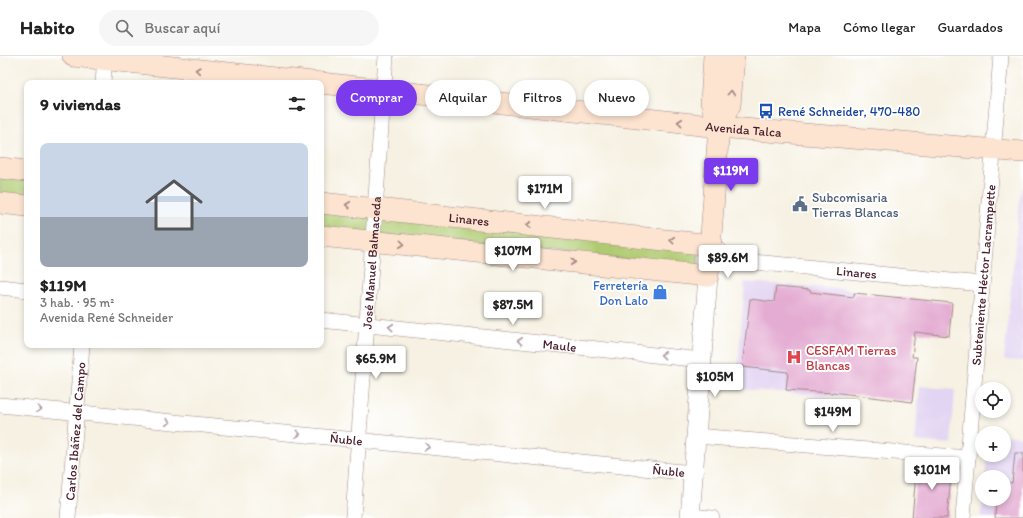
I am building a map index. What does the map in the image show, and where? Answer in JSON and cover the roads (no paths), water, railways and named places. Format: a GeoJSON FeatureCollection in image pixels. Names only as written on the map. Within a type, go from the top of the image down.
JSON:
{"type":"FeatureCollection","features":[{"type":"Feature","properties":{"kind":"main road","name":"Avenida Talca"},"geometry":{"type":"LineString","coordinates":[[73,56],[105,58],[295,80]]}},
{"type":"Feature","properties":{"kind":"main road"},"geometry":{"type":"LineString","coordinates":[[324,236],[708,276],[719,126],[711,102],[714,56]]}},
{"type":"Feature","properties":{"kind":"main road"},"geometry":{"type":"LineString","coordinates":[[719,126],[730,105],[734,56]]}},
{"type":"Feature","properties":{"kind":"main road","name":"Avenida Talca"},"geometry":{"type":"LineString","coordinates":[[324,83],[336,85]]}},
{"type":"Feature","properties":{"kind":"main road","name":"Avenida Talca"},"geometry":{"type":"LineString","coordinates":[[417,94],[719,126],[1023,152]]}},
{"type":"Feature","properties":{"kind":"main road"},"geometry":{"type":"LineString","coordinates":[[0,168],[24,171]]}},
{"type":"Feature","properties":{"kind":"main road"},"geometry":{"type":"LineString","coordinates":[[0,203],[24,206]]}},
{"type":"Feature","properties":{"kind":"main road","name":"Linares"},"geometry":{"type":"LineString","coordinates":[[324,203],[711,245]]}},
{"type":"Feature","properties":{"kind":"street","name":"José Manuel Balmaceda"},"geometry":{"type":"LineString","coordinates":[[384,80],[386,56]]}},
{"type":"Feature","properties":{"kind":"street","name":"Subteniente Héctor Lacrampette"},"geometry":{"type":"LineString","coordinates":[[963,518],[1001,56]]}},
{"type":"Feature","properties":{"kind":"street"},"geometry":{"type":"LineString","coordinates":[[103,80],[105,58]]}},
{"type":"Feature","properties":{"kind":"street","name":"José Manuel Balmaceda"},"geometry":{"type":"LineString","coordinates":[[353,518],[381,116]]}},
{"type":"Feature","properties":{"kind":"street","name":"Linares"},"geometry":{"type":"LineString","coordinates":[[711,245],[732,260],[982,284]]}},
{"type":"Feature","properties":{"kind":"street"},"geometry":{"type":"LineString","coordinates":[[712,518],[690,517],[708,276],[732,260]]}},
{"type":"Feature","properties":{"kind":"street"},"geometry":{"type":"LineString","coordinates":[[0,287],[24,290]]}},
{"type":"Feature","properties":{"kind":"street","name":"Maule"},"geometry":{"type":"LineString","coordinates":[[324,320],[702,360]]}},
{"type":"Feature","properties":{"kind":"street","name":"Carlos Ibáñez del Campo"},"geometry":{"type":"LineString","coordinates":[[68,518],[82,348]]}},
{"type":"Feature","properties":{"kind":"street","name":"Ñuble"},"geometry":{"type":"LineString","coordinates":[[0,405],[693,473]]}},
{"type":"Feature","properties":{"kind":"street"},"geometry":{"type":"LineString","coordinates":[[696,436],[968,458]]}},
{"type":"Feature","properties":{"kind":"place","name":"René Schneider, 470-480"},"geometry":{"type":"Point","coordinates":[766,111]}},
{"type":"Feature","properties":{"kind":"place","name":"Subcomisaria Tierras Blancas"},"geometry":{"type":"Point","coordinates":[800,204]}},
{"type":"Feature","properties":{"kind":"place","name":"Ferretería Don Lalo"},"geometry":{"type":"Point","coordinates":[660,292]}},
{"type":"Feature","properties":{"kind":"place","name":"CESFAM Tierras Blancas"},"geometry":{"type":"Point","coordinates":[794,357]}}]}
